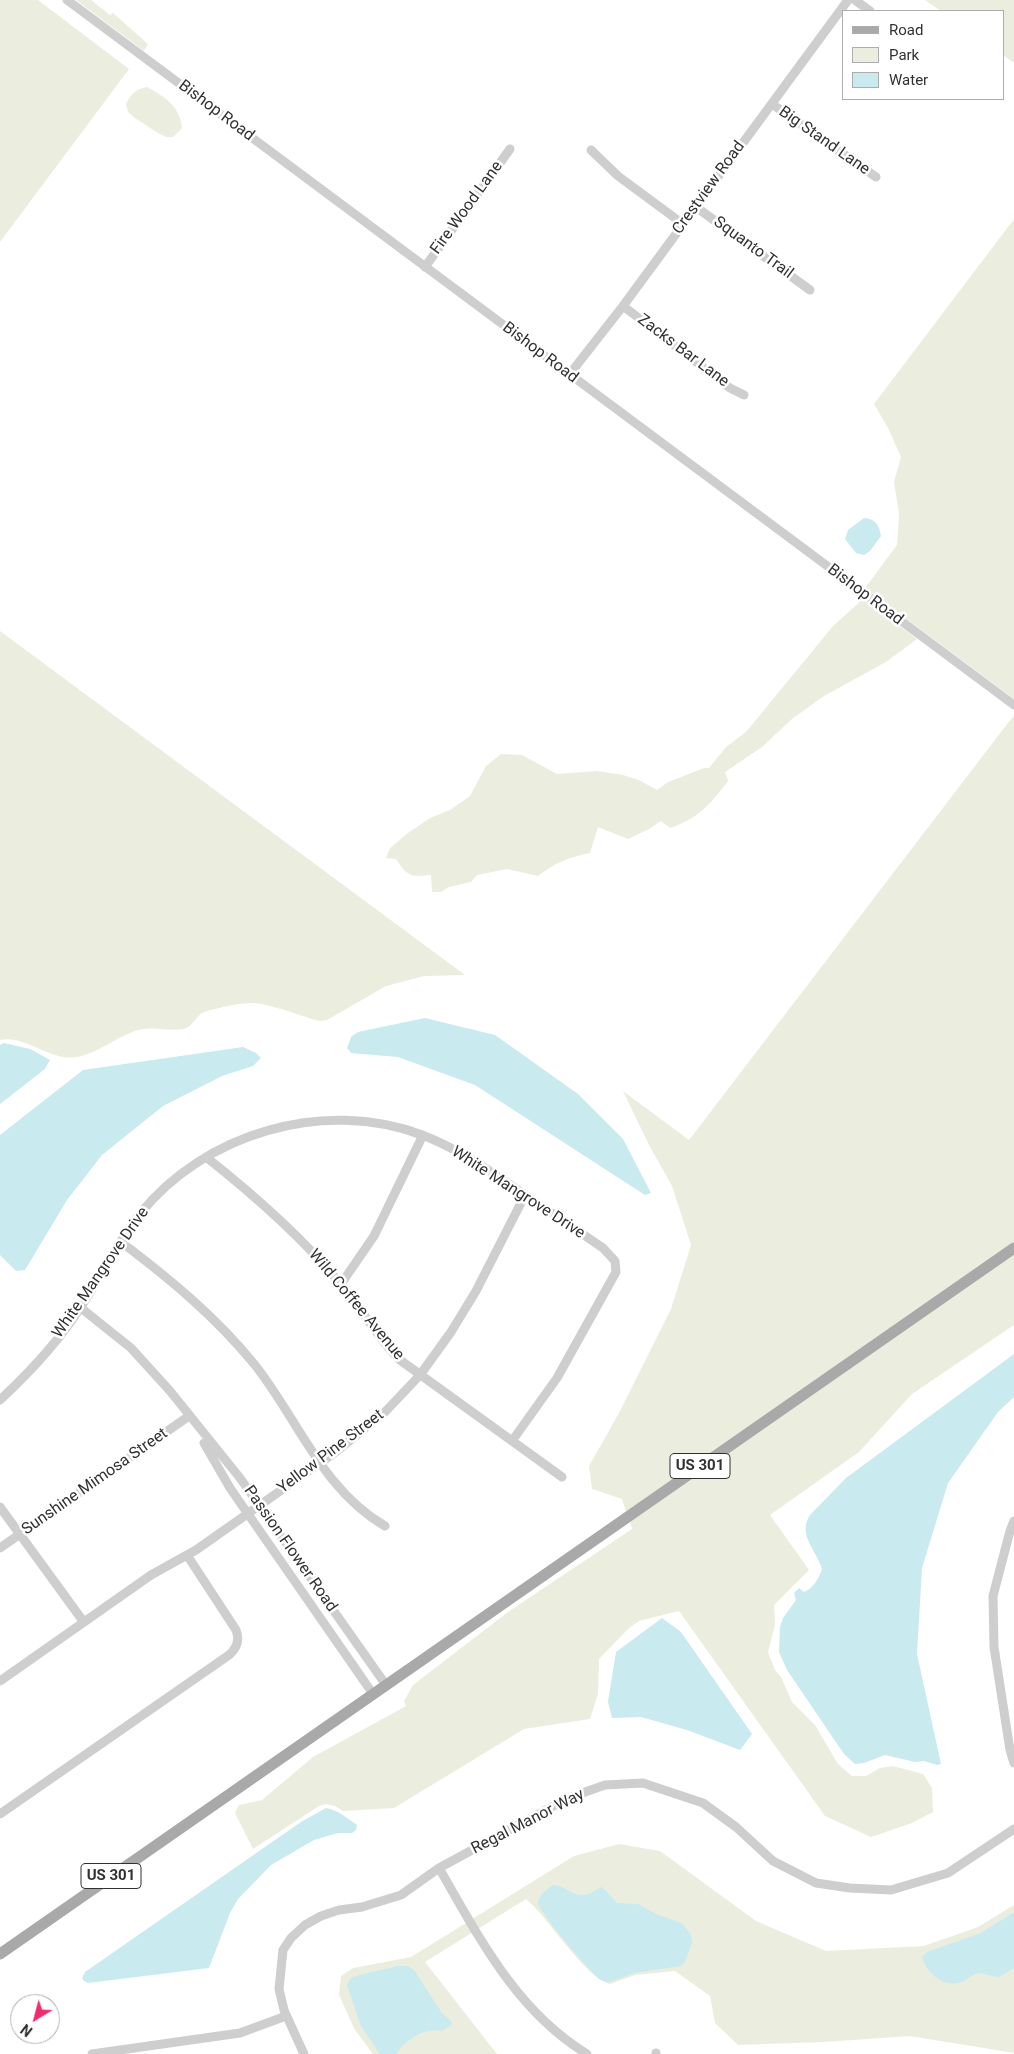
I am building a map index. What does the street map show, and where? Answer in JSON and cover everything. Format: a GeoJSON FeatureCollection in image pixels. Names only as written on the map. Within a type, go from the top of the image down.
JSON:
{"type":"FeatureCollection","features":[{"type":"Feature","properties":{"kind":"main road","name":"US 301"},"geometry":{"type":"LineString","coordinates":[[0,1954],[1014,1248]]}},
{"type":"Feature","properties":{"kind":"street","name":"Bishop Road"},"geometry":{"type":"LineString","coordinates":[[67,0],[1014,705]]}},
{"type":"Feature","properties":{"kind":"street","name":"Crestview Road"},"geometry":{"type":"LineString","coordinates":[[569,375],[623,306],[848,0]]}},
{"type":"Feature","properties":{"kind":"street"},"geometry":{"type":"LineString","coordinates":[[855,0],[869,10]]}},
{"type":"Feature","properties":{"kind":"street","name":"Big Stand Lane"},"geometry":{"type":"LineString","coordinates":[[772,104],[876,178]]}},
{"type":"Feature","properties":{"kind":"street","name":"Fire Wood Lane"},"geometry":{"type":"LineString","coordinates":[[425,267],[510,149]]}},
{"type":"Feature","properties":{"kind":"street"},"geometry":{"type":"LineString","coordinates":[[591,150],[618,176],[683,224]]}},
{"type":"Feature","properties":{"kind":"street","name":"Squanto Trail"},"geometry":{"type":"LineString","coordinates":[[696,207],[810,290]]}},
{"type":"Feature","properties":{"kind":"street","name":"Zacks Bar Lane"},"geometry":{"type":"LineString","coordinates":[[623,306],[730,388],[744,395]]}},
{"type":"Feature","properties":{"kind":"street","name":"White Mangrove Drive"},"geometry":{"type":"LineString","coordinates":[[0,1400],[34,1366],[81,1308],[121,1242],[151,1201],[178,1176],[206,1157],[259,1133],[303,1123],[333,1121],[373,1124],[404,1129],[423,1135],[456,1151],[603,1248],[615,1261],[616,1272],[558,1378],[512,1441]]}},
{"type":"Feature","properties":{"kind":"street"},"geometry":{"type":"LineString","coordinates":[[341,1284],[374,1236],[423,1135]]}},
{"type":"Feature","properties":{"kind":"street","name":"Wild Coffee Avenue"},"geometry":{"type":"LineString","coordinates":[[206,1157],[278,1217],[341,1284],[387,1347],[400,1360],[562,1477]]}},
{"type":"Feature","properties":{"kind":"street","name":"Yellow Pine Street"},"geometry":{"type":"LineString","coordinates":[[0,1681],[83,1621],[168,1564],[187,1555],[248,1514],[371,1425],[420,1375],[451,1332],[476,1291],[525,1195]]}},
{"type":"Feature","properties":{"kind":"street"},"geometry":{"type":"LineString","coordinates":[[121,1242],[185,1292],[227,1333],[267,1381],[332,1481],[358,1508],[385,1526]]}},
{"type":"Feature","properties":{"kind":"street","name":"Passion Flower Road"},"geometry":{"type":"LineString","coordinates":[[81,1308],[143,1360],[170,1391],[240,1478],[386,1685]]}},
{"type":"Feature","properties":{"kind":"street","name":"Passion Flower Road"},"geometry":{"type":"LineString","coordinates":[[189,1416],[226,1481],[373,1694]]}},
{"type":"Feature","properties":{"kind":"street","name":"Sunshine Mimosa Street"},"geometry":{"type":"LineString","coordinates":[[0,1548],[189,1416]]}},
{"type":"Feature","properties":{"kind":"street"},"geometry":{"type":"LineString","coordinates":[[0,1507],[83,1621]]}},
{"type":"Feature","properties":{"kind":"street"},"geometry":{"type":"LineString","coordinates":[[1014,1521],[993,1596],[994,1647],[1010,1750],[1014,1763]]}},
{"type":"Feature","properties":{"kind":"street"},"geometry":{"type":"LineString","coordinates":[[0,1814],[221,1661],[235,1648],[238,1640],[236,1630],[187,1555]]}},
{"type":"Feature","properties":{"kind":"street","name":"Regal Manor Way"},"geometry":{"type":"LineString","coordinates":[[304,2054],[286,2016],[279,1989],[283,1950],[291,1938],[305,1925],[321,1916],[339,1910],[362,1907],[402,1895],[439,1868],[568,1798],[605,1785],[643,1783],[703,1803],[736,1827],[774,1861],[816,1883],[850,1888],[891,1890],[948,1874],[1014,1829]]}},
{"type":"Feature","properties":{"kind":"street"},"geometry":{"type":"LineString","coordinates":[[439,1868],[505,1978],[531,2008],[557,2032],[587,2054]]}},
{"type":"Feature","properties":{"kind":"street"},"geometry":{"type":"LineString","coordinates":[[92,2054],[100,2051],[185,2042],[240,2033],[286,2016]]}},
{"type":"Feature","properties":{"kind":"green space"},"geometry":{"type":"Polygon","coordinates":[[[0,0],[38,0],[129,69],[0,242],[0,0]]]}},
{"type":"Feature","properties":{"kind":"green space"},"geometry":{"type":"Polygon","coordinates":[[[76,0],[91,0],[110,15],[113,13],[148,44],[144,51],[76,0]]]}},
{"type":"Feature","properties":{"kind":"green space"},"geometry":{"type":"Polygon","coordinates":[[[925,0],[1014,0],[1014,63],[1004,56],[1004,10],[940,10],[925,0]]]}},
{"type":"Feature","properties":{"kind":"green space"},"geometry":{"type":"Polygon","coordinates":[[[147,87],[175,108],[181,120],[182,128],[173,137],[166,137],[158,133],[128,112],[126,104],[130,97],[137,91],[147,87]]]}},
{"type":"Feature","properties":{"kind":"green space"},"geometry":{"type":"Polygon","coordinates":[[[1014,219],[1014,699],[865,588],[897,545],[899,514],[894,482],[901,457],[888,428],[874,404],[1014,219]]]}},
{"type":"Feature","properties":{"kind":"green space"},"geometry":{"type":"Polygon","coordinates":[[[863,599],[917,639],[886,662],[824,696],[792,719],[762,747],[725,772],[728,781],[722,789],[703,810],[679,825],[670,828],[661,821],[628,839],[598,827],[590,853],[562,861],[538,876],[507,869],[477,875],[471,882],[449,887],[441,892],[432,892],[431,875],[414,876],[403,869],[396,859],[386,858],[390,848],[408,833],[430,818],[450,810],[470,796],[486,766],[501,754],[522,755],[557,774],[597,771],[623,775],[639,780],[657,790],[668,782],[704,768],[709,768],[726,747],[746,732],[833,626],[863,599]]]}},
{"type":"Feature","properties":{"kind":"green space"},"geometry":{"type":"Polygon","coordinates":[[[0,631],[465,975],[424,976],[386,986],[327,1020],[319,1021],[258,1003],[221,1007],[204,1012],[187,1028],[172,1030],[142,1029],[77,1057],[58,1056],[19,1041],[0,1040],[0,631]]]}},
{"type":"Feature","properties":{"kind":"green space"},"geometry":{"type":"Polygon","coordinates":[[[1014,715],[1014,1242],[626,1512],[622,1499],[592,1489],[589,1466],[619,1413],[671,1309],[691,1245],[672,1186],[649,1145],[623,1091],[689,1140],[1014,715]]]}},
{"type":"Feature","properties":{"kind":"green space"},"geometry":{"type":"Polygon","coordinates":[[[1014,1254],[1014,1325],[912,1394],[859,1452],[770,1515],[809,1570],[774,1605],[775,1625],[768,1652],[792,1702],[815,1725],[838,1764],[852,1776],[866,1776],[880,1768],[893,1766],[923,1774],[932,1788],[933,1812],[912,1823],[871,1837],[825,1816],[679,1611],[639,1621],[628,1629],[599,1659],[598,1694],[590,1719],[524,1729],[394,1808],[343,1811],[335,1806],[326,1804],[319,1806],[253,1849],[235,1813],[239,1805],[262,1800],[313,1757],[406,1706],[404,1701],[413,1685],[508,1612],[632,1529],[630,1521],[1014,1254]]]}},
{"type":"Feature","properties":{"kind":"green space"},"geometry":{"type":"Polygon","coordinates":[[[619,1844],[660,1851],[756,1921],[826,1951],[924,1946],[978,1927],[1014,1905],[1014,2053],[910,2036],[738,2045],[715,2023],[710,1996],[675,1971],[635,1975],[610,1984],[600,1979],[578,1959],[526,1899],[425,1962],[497,2054],[373,2054],[355,2030],[339,1995],[341,1976],[353,1968],[411,1957],[574,1856],[619,1844]]]}},
{"type":"Feature","properties":{"kind":"water"},"geometry":{"type":"Polygon","coordinates":[[[864,518],[876,523],[881,536],[870,551],[864,555],[856,553],[845,539],[848,530],[864,518]]]}},
{"type":"Feature","properties":{"kind":"water"},"geometry":{"type":"Polygon","coordinates":[[[425,1018],[495,1035],[578,1094],[623,1139],[651,1193],[645,1195],[475,1085],[398,1057],[351,1053],[347,1048],[351,1037],[358,1032],[425,1018]]]}},
{"type":"Feature","properties":{"kind":"water"},"geometry":{"type":"Polygon","coordinates":[[[4,1043],[30,1049],[50,1060],[45,1069],[0,1104],[0,1045],[4,1043]]]}},
{"type":"Feature","properties":{"kind":"water"},"geometry":{"type":"Polygon","coordinates":[[[243,1047],[256,1053],[261,1058],[253,1066],[222,1076],[163,1106],[102,1155],[67,1200],[25,1270],[16,1271],[0,1255],[0,1135],[83,1070],[243,1047]]]}},
{"type":"Feature","properties":{"kind":"water"},"geometry":{"type":"Polygon","coordinates":[[[1014,1354],[1014,1397],[998,1412],[948,1483],[922,1568],[917,1654],[941,1764],[937,1765],[924,1761],[915,1762],[885,1755],[864,1763],[855,1764],[844,1754],[787,1670],[779,1652],[780,1627],[783,1618],[796,1600],[794,1593],[799,1588],[804,1592],[813,1586],[822,1569],[807,1536],[807,1522],[810,1515],[846,1478],[1014,1354]]]}},
{"type":"Feature","properties":{"kind":"water"},"geometry":{"type":"Polygon","coordinates":[[[662,1618],[681,1632],[752,1734],[740,1750],[687,1730],[641,1717],[612,1718],[608,1702],[616,1652],[662,1618]]]}},
{"type":"Feature","properties":{"kind":"water"},"geometry":{"type":"Polygon","coordinates":[[[326,1808],[338,1812],[357,1825],[356,1830],[352,1833],[338,1833],[314,1840],[271,1865],[238,1899],[230,1913],[209,1968],[88,1983],[84,1981],[82,1978],[85,1972],[301,1822],[326,1808]]]}},
{"type":"Feature","properties":{"kind":"water"},"geometry":{"type":"Polygon","coordinates":[[[553,1885],[579,1895],[588,1894],[602,1887],[617,1903],[638,1904],[656,1914],[682,1923],[691,1935],[692,1943],[685,1962],[681,1966],[634,1973],[610,1982],[600,1980],[554,1928],[540,1908],[538,1903],[540,1897],[553,1885]]]}},
{"type":"Feature","properties":{"kind":"water"},"geometry":{"type":"Polygon","coordinates":[[[1014,1912],[1014,1968],[999,1977],[979,1973],[961,1982],[952,1983],[935,1977],[927,1968],[922,1957],[927,1952],[981,1933],[1014,1912]]]}},
{"type":"Feature","properties":{"kind":"water"},"geometry":{"type":"Polygon","coordinates":[[[398,1966],[408,1966],[414,1970],[442,2013],[452,2022],[451,2025],[442,2031],[429,2031],[416,2036],[396,2054],[380,2054],[361,2026],[347,1985],[351,1978],[356,1976],[398,1966]]]}}]}
